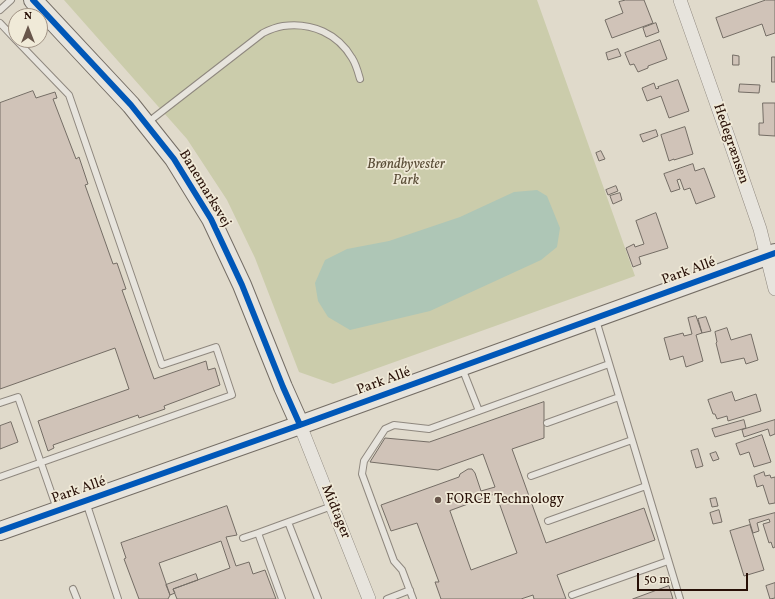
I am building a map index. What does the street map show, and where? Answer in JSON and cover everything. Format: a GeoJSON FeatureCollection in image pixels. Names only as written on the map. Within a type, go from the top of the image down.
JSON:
{"type":"FeatureCollection","features":[{"type":"Feature","properties":{"kind":"street","name":"Banemarksvej"},"geometry":{"type":"LineString","coordinates":[[33,0],[131,106],[174,159],[211,219],[242,285],[300,425]]}},
{"type":"Feature","properties":{"kind":"street","name":"Hedegrænsen"},"geometry":{"type":"LineString","coordinates":[[680,0],[760,229],[771,255],[775,289]]}},
{"type":"Feature","properties":{"kind":"street","name":"Park Allé"},"geometry":{"type":"LineString","coordinates":[[0,531],[300,425],[771,255]]}},
{"type":"Feature","properties":{"kind":"street","name":"Midtager"},"geometry":{"type":"LineString","coordinates":[[300,425],[369,599]]}},
{"type":"Feature","properties":{"kind":"lane"},"geometry":{"type":"LineString","coordinates":[[0,10],[10,0]]}},
{"type":"Feature","properties":{"kind":"lane"},"geometry":{"type":"LineString","coordinates":[[0,23],[8,32]]}},
{"type":"Feature","properties":{"kind":"lane"},"geometry":{"type":"LineString","coordinates":[[146,124],[263,33],[282,26],[303,25],[323,31],[329,35],[340,43],[353,60],[360,79]]}},
{"type":"Feature","properties":{"kind":"lane"},"geometry":{"type":"LineString","coordinates":[[0,477],[232,395],[216,347],[162,365],[69,95],[24,48]]}},
{"type":"Feature","properties":{"kind":"lane"},"geometry":{"type":"LineString","coordinates":[[596,318],[680,599]]}},
{"type":"Feature","properties":{"kind":"lane"},"geometry":{"type":"LineString","coordinates":[[413,599],[402,570],[394,561],[362,474],[364,461],[384,429],[394,425],[429,429],[609,364]]}},
{"type":"Feature","properties":{"kind":"lane"},"geometry":{"type":"LineString","coordinates":[[461,366],[479,411]]}},
{"type":"Feature","properties":{"kind":"lane"},"geometry":{"type":"LineString","coordinates":[[0,403],[18,397],[58,511]]}},
{"type":"Feature","properties":{"kind":"lane"},"geometry":{"type":"LineString","coordinates":[[547,423],[619,397]]}},
{"type":"Feature","properties":{"kind":"lane"},"geometry":{"type":"LineString","coordinates":[[531,476],[632,440]]}},
{"type":"Feature","properties":{"kind":"lane"},"geometry":{"type":"LineString","coordinates":[[548,521],[646,486]]}},
{"type":"Feature","properties":{"kind":"lane"},"geometry":{"type":"LineString","coordinates":[[85,501],[118,599]]}},
{"type":"Feature","properties":{"kind":"lane"},"geometry":{"type":"LineString","coordinates":[[243,538],[332,506]]}},
{"type":"Feature","properties":{"kind":"lane"},"geometry":{"type":"LineString","coordinates":[[288,522],[318,599]]}},
{"type":"Feature","properties":{"kind":"lane"},"geometry":{"type":"LineString","coordinates":[[258,533],[282,599]]}},
{"type":"Feature","properties":{"kind":"lane"},"geometry":{"type":"LineString","coordinates":[[572,595],[668,561]]}},
{"type":"Feature","properties":{"kind":"lane"},"geometry":{"type":"LineString","coordinates":[[73,589],[77,599]]}},
{"type":"Feature","properties":{"kind":"lane"},"geometry":{"type":"LineString","coordinates":[[387,599],[410,590]]}},
{"type":"Feature","properties":{"kind":"green space","name":"Brøndbyvester Park"},"geometry":{"type":"Polygon","coordinates":[[[64,0],[537,0],[635,276],[333,384],[299,372],[255,258],[227,200],[187,139],[64,0]]]}},
{"type":"Feature","properties":{"kind":"shaded area"},"geometry":{"type":"Polygon","coordinates":[[[537,190],[547,196],[560,228],[557,247],[541,260],[430,311],[350,330],[328,317],[318,301],[315,283],[325,260],[347,249],[389,241],[460,217],[514,192],[537,190]]]}},
{"type":"Feature","properties":{"kind":"building"},"geometry":{"type":"Polygon","coordinates":[[[626,0],[644,0],[653,23],[612,38],[605,20],[623,13],[619,2],[626,0]]]}},
{"type":"Feature","properties":{"kind":"building"},"geometry":{"type":"Polygon","coordinates":[[[766,0],[775,0],[775,33],[766,36],[762,24],[723,38],[716,18],[766,0]]]}},
{"type":"Feature","properties":{"kind":"building"},"geometry":{"type":"Polygon","coordinates":[[[656,23],[659,32],[646,37],[643,28],[656,23]]]}},
{"type":"Feature","properties":{"kind":"building"},"geometry":{"type":"Polygon","coordinates":[[[660,40],[667,59],[648,66],[648,68],[638,72],[634,64],[630,65],[625,53],[660,40]]]}},
{"type":"Feature","properties":{"kind":"building"},"geometry":{"type":"Polygon","coordinates":[[[618,49],[621,56],[608,60],[606,53],[618,49]]]}},
{"type":"Feature","properties":{"kind":"building"},"geometry":{"type":"Polygon","coordinates":[[[733,55],[739,56],[739,65],[733,65],[733,55]]]}},
{"type":"Feature","properties":{"kind":"building"},"geometry":{"type":"Polygon","coordinates":[[[772,57],[775,57],[775,82],[772,82],[772,57]]]}},
{"type":"Feature","properties":{"kind":"building"},"geometry":{"type":"Polygon","coordinates":[[[678,80],[689,111],[669,118],[661,96],[647,101],[642,88],[654,83],[656,89],[678,80]]]}},
{"type":"Feature","properties":{"kind":"building"},"geometry":{"type":"Polygon","coordinates":[[[740,84],[760,85],[759,93],[739,92],[740,84]]]}},
{"type":"Feature","properties":{"kind":"building"},"geometry":{"type":"Polygon","coordinates":[[[33,91],[36,98],[55,92],[57,98],[53,99],[76,159],[79,157],[88,184],[85,185],[113,264],[117,263],[126,289],[122,290],[154,379],[206,361],[208,370],[215,368],[220,385],[164,406],[165,409],[139,418],[138,415],[53,445],[54,448],[48,451],[38,421],[129,389],[115,348],[0,389],[0,103],[33,91]]]}},
{"type":"Feature","properties":{"kind":"building"},"geometry":{"type":"Polygon","coordinates":[[[763,103],[775,103],[775,136],[759,135],[759,123],[763,123],[763,103]]]}},
{"type":"Feature","properties":{"kind":"building"},"geometry":{"type":"Polygon","coordinates":[[[685,127],[693,154],[669,161],[661,135],[685,127]]]}},
{"type":"Feature","properties":{"kind":"building"},"geometry":{"type":"Polygon","coordinates":[[[656,130],[658,136],[643,142],[640,135],[656,130]]]}},
{"type":"Feature","properties":{"kind":"building"},"geometry":{"type":"Polygon","coordinates":[[[601,151],[605,159],[599,161],[596,153],[601,151]]]}},
{"type":"Feature","properties":{"kind":"building"},"geometry":{"type":"Polygon","coordinates":[[[693,164],[695,171],[704,168],[715,197],[696,204],[690,188],[684,190],[680,179],[677,180],[680,189],[671,192],[664,174],[693,164]]]}},
{"type":"Feature","properties":{"kind":"building"},"geometry":{"type":"Polygon","coordinates":[[[616,186],[618,191],[608,195],[606,190],[616,186]]]}},
{"type":"Feature","properties":{"kind":"building"},"geometry":{"type":"Polygon","coordinates":[[[620,193],[622,200],[613,204],[610,196],[620,193]]]}},
{"type":"Feature","properties":{"kind":"building"},"geometry":{"type":"Polygon","coordinates":[[[656,213],[668,248],[639,257],[641,264],[633,267],[626,248],[634,244],[635,247],[644,244],[636,221],[656,213]]]}},
{"type":"Feature","properties":{"kind":"building"},"geometry":{"type":"Polygon","coordinates":[[[696,316],[702,333],[696,335],[703,361],[686,367],[683,356],[670,360],[664,338],[683,333],[684,336],[692,334],[688,318],[696,316]]]}},
{"type":"Feature","properties":{"kind":"building"},"geometry":{"type":"Polygon","coordinates":[[[706,317],[711,331],[702,333],[698,319],[706,317]]]}},
{"type":"Feature","properties":{"kind":"building"},"geometry":{"type":"Polygon","coordinates":[[[727,328],[731,340],[751,334],[758,360],[746,364],[744,358],[721,363],[715,332],[727,328]]]}},
{"type":"Feature","properties":{"kind":"building"},"geometry":{"type":"Polygon","coordinates":[[[732,392],[735,401],[756,394],[761,411],[728,421],[727,416],[717,419],[715,414],[713,414],[708,400],[732,392]]]}},
{"type":"Feature","properties":{"kind":"building","name":"FORCE Technology"},"geometry":{"type":"Polygon","coordinates":[[[544,402],[544,438],[512,449],[546,543],[644,508],[655,540],[557,575],[566,599],[534,599],[533,595],[521,599],[441,599],[435,582],[439,582],[417,523],[391,531],[381,505],[459,477],[460,474],[468,469],[472,469],[475,473],[481,491],[495,487],[483,454],[438,470],[370,462],[385,438],[429,442],[544,402]],[[496,494],[450,511],[471,570],[517,553],[496,494]]]}},
{"type":"Feature","properties":{"kind":"building"},"geometry":{"type":"Polygon","coordinates":[[[744,420],[746,428],[715,437],[712,429],[744,420]]]}},
{"type":"Feature","properties":{"kind":"building"},"geometry":{"type":"Polygon","coordinates":[[[775,420],[775,434],[770,436],[768,429],[744,437],[742,430],[775,420]]]}},
{"type":"Feature","properties":{"kind":"building"},"geometry":{"type":"Polygon","coordinates":[[[11,422],[18,442],[0,449],[0,426],[11,422]]]}},
{"type":"Feature","properties":{"kind":"building"},"geometry":{"type":"Polygon","coordinates":[[[762,435],[771,462],[754,467],[749,452],[740,455],[736,444],[762,435]]]}},
{"type":"Feature","properties":{"kind":"building"},"geometry":{"type":"Polygon","coordinates":[[[698,449],[703,466],[696,468],[691,451],[698,449]]]}},
{"type":"Feature","properties":{"kind":"building"},"geometry":{"type":"Polygon","coordinates":[[[716,452],[719,459],[713,461],[710,454],[716,452]]]}},
{"type":"Feature","properties":{"kind":"building"},"geometry":{"type":"Polygon","coordinates":[[[764,472],[765,476],[770,475],[771,478],[775,477],[775,503],[769,504],[763,485],[757,487],[754,476],[764,472]]]}},
{"type":"Feature","properties":{"kind":"building"},"geometry":{"type":"Polygon","coordinates":[[[716,498],[718,506],[712,507],[710,499],[716,498]]]}},
{"type":"Feature","properties":{"kind":"building"},"geometry":{"type":"Polygon","coordinates":[[[227,506],[237,535],[226,537],[236,566],[249,562],[253,574],[265,570],[276,599],[177,599],[173,589],[230,568],[221,541],[159,563],[170,595],[168,599],[139,599],[124,559],[126,558],[121,543],[227,506]]]}},
{"type":"Feature","properties":{"kind":"building"},"geometry":{"type":"Polygon","coordinates":[[[719,510],[722,522],[713,524],[710,513],[719,510]]]}},
{"type":"Feature","properties":{"kind":"building"},"geometry":{"type":"Polygon","coordinates":[[[775,513],[775,547],[773,548],[771,542],[769,543],[763,524],[770,522],[769,519],[757,523],[759,531],[753,533],[749,520],[775,513]]]}},
{"type":"Feature","properties":{"kind":"building"},"geometry":{"type":"Polygon","coordinates":[[[750,525],[764,570],[744,576],[730,531],[750,525]]]}},
{"type":"Feature","properties":{"kind":"building"},"geometry":{"type":"Polygon","coordinates":[[[196,574],[198,580],[173,589],[175,593],[170,595],[166,585],[196,574]]]}},
{"type":"Feature","properties":{"kind":"building"},"geometry":{"type":"Polygon","coordinates":[[[775,583],[775,598],[770,599],[766,586],[775,583]]]}},
{"type":"Feature","properties":{"kind":"building"},"geometry":{"type":"Polygon","coordinates":[[[669,586],[673,599],[633,599],[669,586]]]}},
{"type":"Feature","properties":{"kind":"cycle path"},"geometry":{"type":"LineString","coordinates":[[33,0],[131,105],[174,159],[211,219],[242,285],[300,425]]}},
{"type":"Feature","properties":{"kind":"cycle path"},"geometry":{"type":"LineString","coordinates":[[0,531],[300,425],[775,253]]}},
{"type":"Feature","properties":{"kind":"place","name":"FORCE Technology"},"geometry":{"type":"Point","coordinates":[438,500]}}]}
